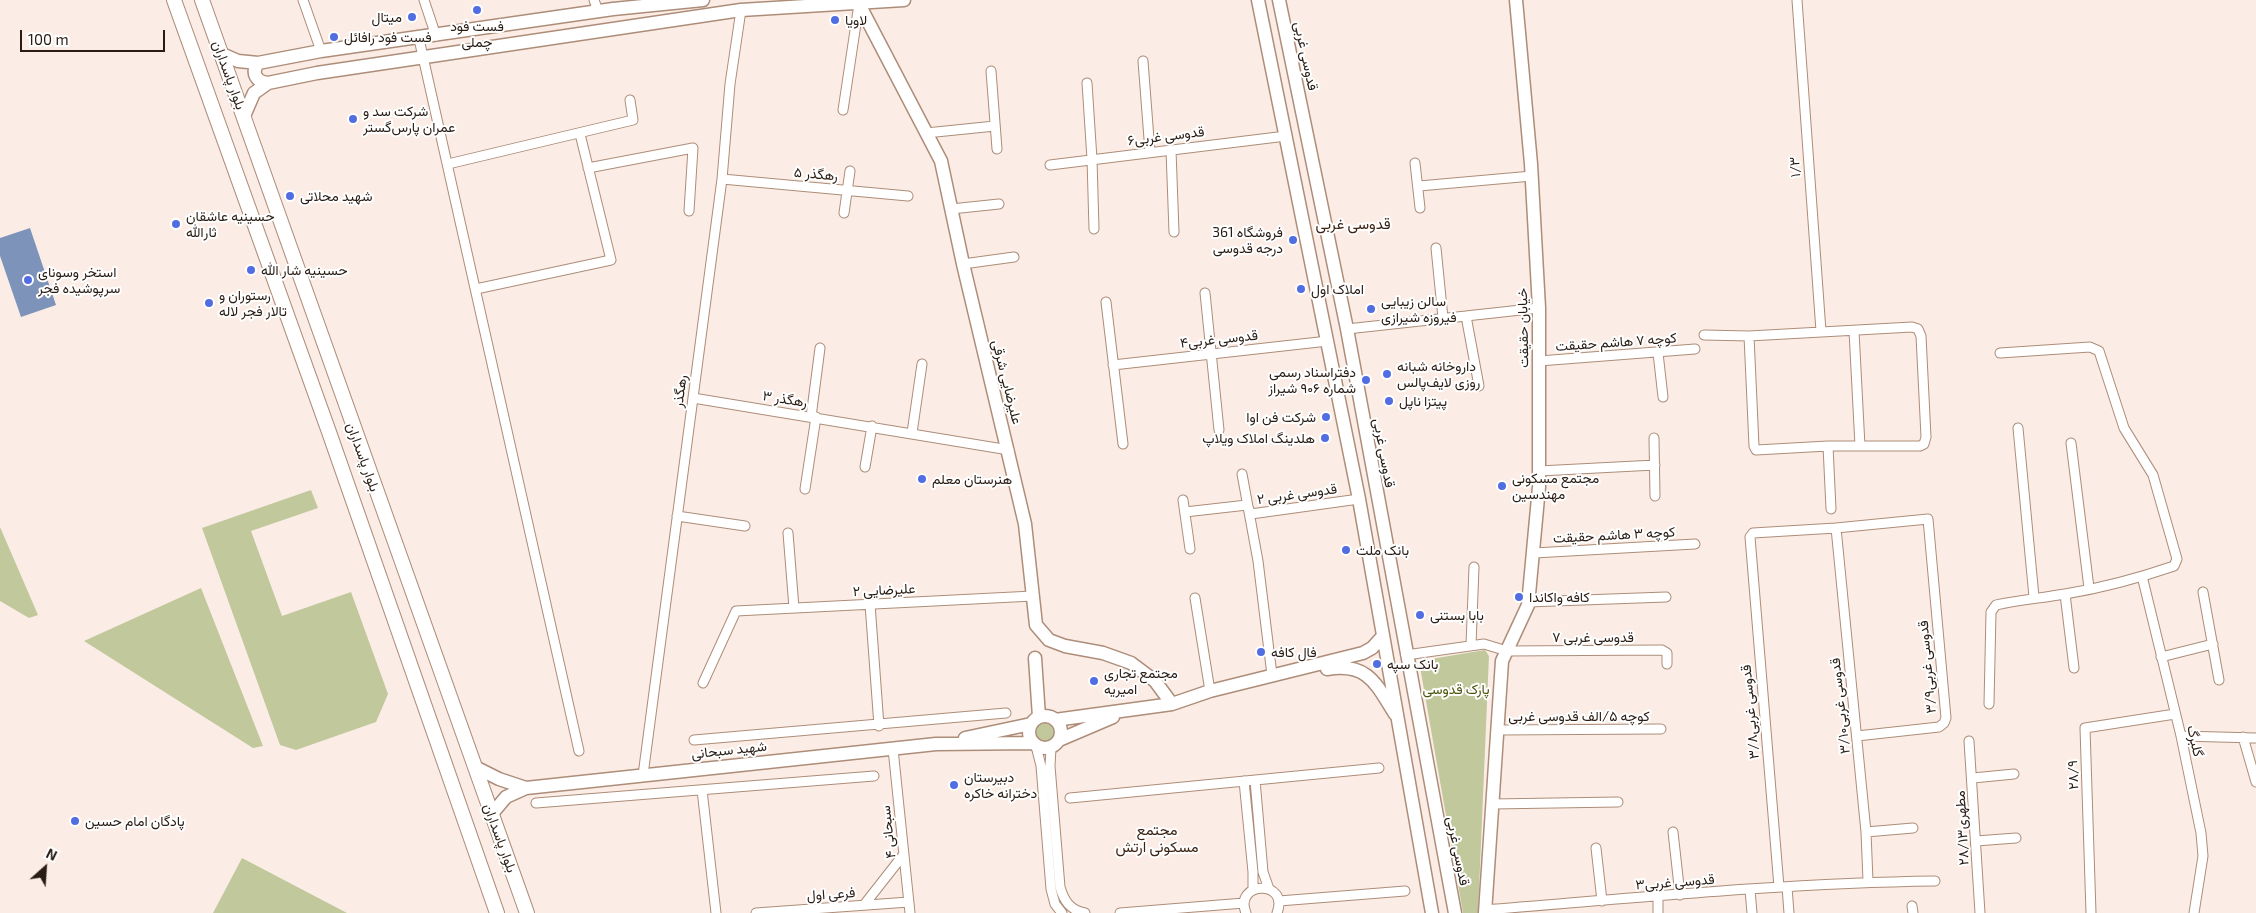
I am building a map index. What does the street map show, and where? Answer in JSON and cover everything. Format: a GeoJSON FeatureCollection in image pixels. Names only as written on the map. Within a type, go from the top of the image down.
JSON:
{"type":"FeatureCollection","features":[{"type":"Feature","properties":{"kind":"main road","name":"بلوار پاسداران"},"geometry":{"type":"LineString","coordinates":[[174,0],[331,438],[497,913]]}},
{"type":"Feature","properties":{"kind":"main road","name":"بلوار پاسداران"},"geometry":{"type":"LineString","coordinates":[[202,0],[353,430],[527,913]]}},
{"type":"Feature","properties":{"kind":"main road"},"geometry":{"type":"LineString","coordinates":[[331,438],[353,430]]}},
{"type":"Feature","properties":{"kind":"street"},"geometry":{"type":"LineString","coordinates":[[303,0],[321,51]]}},
{"type":"Feature","properties":{"kind":"street"},"geometry":{"type":"LineString","coordinates":[[424,0],[436,36]]}},
{"type":"Feature","properties":{"kind":"street"},"geometry":{"type":"LineString","coordinates":[[222,54],[238,61],[258,63],[321,51],[436,36],[596,6],[703,0]]}},
{"type":"Feature","properties":{"kind":"street"},"geometry":{"type":"LineString","coordinates":[[244,116],[254,93],[268,83],[317,73],[740,10],[904,0]]}},
{"type":"Feature","properties":{"kind":"street"},"geometry":{"type":"LineString","coordinates":[[1258,0],[1354,471],[1432,913]]}},
{"type":"Feature","properties":{"kind":"street","name":"قدوسی غربی"},"geometry":{"type":"LineString","coordinates":[[1279,0],[1346,329],[1454,913]]}},
{"type":"Feature","properties":{"kind":"street","name":"خیابان حقیقت"},"geometry":{"type":"LineString","coordinates":[[1485,912],[1502,661],[1528,602],[1534,553],[1539,472],[1539,308],[1532,176],[1516,0]]}},
{"type":"Feature","properties":{"kind":"street","name":"۱/۳"},"geometry":{"type":"LineString","coordinates":[[1797,0],[1820,331]]}},
{"type":"Feature","properties":{"kind":"street"},"geometry":{"type":"LineString","coordinates":[[843,110],[859,4]]}},
{"type":"Feature","properties":{"kind":"street","name":"علیرضایی شرقی"},"geometry":{"type":"LineString","coordinates":[[859,4],[941,160],[963,264],[1009,450],[1025,524],[1036,625],[1049,640],[1065,646],[1103,653],[1131,663],[1155,681],[1172,704]]}},
{"type":"Feature","properties":{"kind":"street","name":"رهگذر"},"geometry":{"type":"LineString","coordinates":[[643,774],[722,179],[730,84],[740,10]]}},
{"type":"Feature","properties":{"kind":"street"},"geometry":{"type":"LineString","coordinates":[[419,38],[578,751]]}},
{"type":"Feature","properties":{"kind":"street"},"geometry":{"type":"LineString","coordinates":[[1142,61],[1150,152]]}},
{"type":"Feature","properties":{"kind":"street"},"geometry":{"type":"LineString","coordinates":[[258,63],[255,67],[255,77],[268,83]]}},
{"type":"Feature","properties":{"kind":"street"},"geometry":{"type":"LineString","coordinates":[[991,71],[997,149]]}},
{"type":"Feature","properties":{"kind":"street"},"geometry":{"type":"LineString","coordinates":[[1087,83],[1094,229]]}},
{"type":"Feature","properties":{"kind":"street"},"geometry":{"type":"LineString","coordinates":[[448,164],[633,120],[630,100]]}},
{"type":"Feature","properties":{"kind":"street"},"geometry":{"type":"LineString","coordinates":[[926,133],[995,126]]}},
{"type":"Feature","properties":{"kind":"street"},"geometry":{"type":"LineString","coordinates":[[476,289],[612,260],[580,134]]}},
{"type":"Feature","properties":{"kind":"street","name":"قدوسی غربی۶"},"geometry":{"type":"LineString","coordinates":[[1050,165],[1286,136]]}},
{"type":"Feature","properties":{"kind":"street"},"geometry":{"type":"LineString","coordinates":[[588,168],[693,148],[689,211]]}},
{"type":"Feature","properties":{"kind":"street"},"geometry":{"type":"LineString","coordinates":[[1171,150],[1174,232]]}},
{"type":"Feature","properties":{"kind":"street"},"geometry":{"type":"LineString","coordinates":[[1415,163],[1420,208]]}},
{"type":"Feature","properties":{"kind":"street"},"geometry":{"type":"LineString","coordinates":[[844,213],[850,171]]}},
{"type":"Feature","properties":{"kind":"street"},"geometry":{"type":"LineString","coordinates":[[1419,186],[1532,176]]}},
{"type":"Feature","properties":{"kind":"street","name":"۵ رهگذر"},"geometry":{"type":"LineString","coordinates":[[722,179],[908,196]]}},
{"type":"Feature","properties":{"kind":"street"},"geometry":{"type":"LineString","coordinates":[[951,209],[999,204]]}},
{"type":"Feature","properties":{"kind":"street"},"geometry":{"type":"LineString","coordinates":[[1306,232],[1326,228]]}},
{"type":"Feature","properties":{"kind":"street"},"geometry":{"type":"LineString","coordinates":[[1436,248],[1443,318]]}},
{"type":"Feature","properties":{"kind":"street"},"geometry":{"type":"LineString","coordinates":[[963,264],[1014,256]]}},
{"type":"Feature","properties":{"kind":"street"},"geometry":{"type":"LineString","coordinates":[[1205,293],[1219,430]]}},
{"type":"Feature","properties":{"kind":"street"},"geometry":{"type":"LineString","coordinates":[[1106,302],[1124,444]]}},
{"type":"Feature","properties":{"kind":"street"},"geometry":{"type":"LineString","coordinates":[[1346,329],[1539,308]]}},
{"type":"Feature","properties":{"kind":"street"},"geometry":{"type":"LineString","coordinates":[[1466,316],[1479,386]]}},
{"type":"Feature","properties":{"kind":"street"},"geometry":{"type":"LineString","coordinates":[[1704,335],[1749,336],[1912,327],[1918,329],[1921,336],[1926,437],[1924,444],[1920,446],[1828,446],[1756,450],[1754,446],[1749,336]]}},
{"type":"Feature","properties":{"kind":"street"},"geometry":{"type":"LineString","coordinates":[[1854,331],[1860,446]]}},
{"type":"Feature","properties":{"kind":"street","name":"قدوسی غربی۴"},"geometry":{"type":"LineString","coordinates":[[1113,365],[1328,341]]}},
{"type":"Feature","properties":{"kind":"street"},"geometry":{"type":"LineString","coordinates":[[1989,704],[1991,612],[1996,606],[2034,597],[2065,594],[2142,576],[2174,566],[2177,558],[2153,475],[2124,428],[2099,351],[2090,347],[2000,353]]}},
{"type":"Feature","properties":{"kind":"street"},"geometry":{"type":"LineString","coordinates":[[805,489],[820,348]]}},
{"type":"Feature","properties":{"kind":"street","name":"کوچه ۷ هاشم حقیقت"},"geometry":{"type":"LineString","coordinates":[[1539,361],[1695,350]]}},
{"type":"Feature","properties":{"kind":"street"},"geometry":{"type":"LineString","coordinates":[[1658,354],[1663,397]]}},
{"type":"Feature","properties":{"kind":"street"},"geometry":{"type":"LineString","coordinates":[[912,433],[922,364]]}},
{"type":"Feature","properties":{"kind":"street","name":"۳ رهگذر"},"geometry":{"type":"LineString","coordinates":[[693,398],[1009,450]]}},
{"type":"Feature","properties":{"kind":"street"},"geometry":{"type":"LineString","coordinates":[[866,467],[872,426]]}},
{"type":"Feature","properties":{"kind":"street"},"geometry":{"type":"LineString","coordinates":[[2018,428],[2034,597]]}},
{"type":"Feature","properties":{"kind":"street"},"geometry":{"type":"LineString","coordinates":[[1654,438],[1656,496]]}},
{"type":"Feature","properties":{"kind":"street"},"geometry":{"type":"LineString","coordinates":[[2071,443],[2089,588]]}},
{"type":"Feature","properties":{"kind":"street"},"geometry":{"type":"LineString","coordinates":[[1828,446],[1831,509]]}},
{"type":"Feature","properties":{"kind":"street"},"geometry":{"type":"LineString","coordinates":[[1539,472],[1655,465]]}},
{"type":"Feature","properties":{"kind":"street"},"geometry":{"type":"LineString","coordinates":[[1354,471],[1372,467]]}},
{"type":"Feature","properties":{"kind":"street"},"geometry":{"type":"LineString","coordinates":[[1242,474],[1258,561],[1272,675]]}},
{"type":"Feature","properties":{"kind":"street","name":"۲ قدوسی غربی"},"geometry":{"type":"LineString","coordinates":[[1185,512],[1247,505],[1251,514],[1359,499]]}},
{"type":"Feature","properties":{"kind":"street"},"geometry":{"type":"LineString","coordinates":[[1183,500],[1190,549]]}},
{"type":"Feature","properties":{"kind":"street"},"geometry":{"type":"LineString","coordinates":[[677,516],[745,526]]}},
{"type":"Feature","properties":{"kind":"street","name":"قدوسی غربی۳/۹"},"geometry":{"type":"LineString","coordinates":[[1836,528],[1928,519],[1946,718],[1939,727],[1857,736]]}},
{"type":"Feature","properties":{"kind":"street","name":"قدوسی غربی۳/۸"},"geometry":{"type":"LineString","coordinates":[[1789,913],[1783,887],[1750,547],[1751,535],[1753,533],[1836,528]]}},
{"type":"Feature","properties":{"kind":"street","name":"قدوسی غربی۳/۱۰"},"geometry":{"type":"LineString","coordinates":[[1836,528],[1866,832],[1868,881]]}},
{"type":"Feature","properties":{"kind":"street"},"geometry":{"type":"LineString","coordinates":[[788,533],[794,608]]}},
{"type":"Feature","properties":{"kind":"street","name":"کوچه ۳ هاشم حقیقت"},"geometry":{"type":"LineString","coordinates":[[1534,553],[1695,544]]}},
{"type":"Feature","properties":{"kind":"street"},"geometry":{"type":"LineString","coordinates":[[1471,645],[1474,567]]}},
{"type":"Feature","properties":{"kind":"street","name":"گلبرگ"},"geometry":{"type":"LineString","coordinates":[[2142,576],[2181,736],[2201,833],[2203,856],[2194,913]]}},
{"type":"Feature","properties":{"kind":"street"},"geometry":{"type":"LineString","coordinates":[[2203,592],[2219,680]]}},
{"type":"Feature","properties":{"kind":"street"},"geometry":{"type":"LineString","coordinates":[[2065,594],[2074,668]]}},
{"type":"Feature","properties":{"kind":"street","name":"۲ علیرضایی"},"geometry":{"type":"LineString","coordinates":[[703,683],[736,611],[1033,596]]}},
{"type":"Feature","properties":{"kind":"street"},"geometry":{"type":"LineString","coordinates":[[1528,602],[1666,597]]}},
{"type":"Feature","properties":{"kind":"street"},"geometry":{"type":"LineString","coordinates":[[1195,598],[1210,691]]}},
{"type":"Feature","properties":{"kind":"street"},"geometry":{"type":"LineString","coordinates":[[870,604],[879,726]]}},
{"type":"Feature","properties":{"kind":"street"},"geometry":{"type":"LineString","coordinates":[[1035,721],[1044,716],[1055,720],[1172,704],[1210,691],[1363,653],[1372,648],[1383,636]]}},
{"type":"Feature","properties":{"kind":"street"},"geometry":{"type":"LineString","coordinates":[[1406,655],[1484,644],[1507,651]]}},
{"type":"Feature","properties":{"kind":"street"},"geometry":{"type":"LineString","coordinates":[[2161,657],[2212,644]]}},
{"type":"Feature","properties":{"kind":"street","name":"۷ قدوسی غربی"},"geometry":{"type":"LineString","coordinates":[[1507,651],[1662,650],[1667,653],[1667,664]]}},
{"type":"Feature","properties":{"kind":"street"},"geometry":{"type":"LineString","coordinates":[[1035,658],[1035,721],[1029,735],[1041,766],[1054,868],[1064,900],[1078,912],[1085,913]]}},
{"type":"Feature","properties":{"kind":"street"},"geometry":{"type":"LineString","coordinates":[[1291,671],[1298,674],[1337,667],[1356,669],[1374,681],[1398,718]]}},
{"type":"Feature","properties":{"kind":"street"},"geometry":{"type":"LineString","coordinates":[[1034,744],[1046,749],[1124,712]]}},
{"type":"Feature","properties":{"kind":"street"},"geometry":{"type":"LineString","coordinates":[[694,740],[879,726],[1006,713]]}},
{"type":"Feature","properties":{"kind":"street","name":"۲۸/۹"},"geometry":{"type":"LineString","coordinates":[[2091,913],[2085,728],[2175,714]]}},
{"type":"Feature","properties":{"kind":"street"},"geometry":{"type":"LineString","coordinates":[[1055,720],[1061,729],[1050,766],[1054,868],[1051,889],[1055,904],[1062,913]]}},
{"type":"Feature","properties":{"kind":"street","name":"شهید سبحانی"},"geometry":{"type":"LineString","coordinates":[[936,744],[1035,721]]}},
{"type":"Feature","properties":{"kind":"street","name":"کوچه ۵/الف قدوسی غربی"},"geometry":{"type":"LineString","coordinates":[[1497,730],[1661,729]]}},
{"type":"Feature","properties":{"kind":"street"},"geometry":{"type":"LineString","coordinates":[[2181,736],[2256,738]]}},
{"type":"Feature","properties":{"kind":"street"},"geometry":{"type":"LineString","coordinates":[[2243,738],[2256,782]]}},
{"type":"Feature","properties":{"kind":"street","name":"مطهری۲۸/۱۳"},"geometry":{"type":"LineString","coordinates":[[1969,741],[1973,778],[1980,913]]}},
{"type":"Feature","properties":{"kind":"street","name":"شهید سبحانی"},"geometry":{"type":"LineString","coordinates":[[526,788],[936,744],[1034,744]]}},
{"type":"Feature","properties":{"kind":"street","name":"سبحانی ۴"},"geometry":{"type":"LineString","coordinates":[[893,748],[910,913]]}},
{"type":"Feature","properties":{"kind":"street"},"geometry":{"type":"LineString","coordinates":[[474,767],[499,779],[526,788]]}},
{"type":"Feature","properties":{"kind":"street"},"geometry":{"type":"LineString","coordinates":[[1070,798],[1378,768]]}},
{"type":"Feature","properties":{"kind":"street"},"geometry":{"type":"LineString","coordinates":[[1973,778],[2014,774]]}},
{"type":"Feature","properties":{"kind":"street"},"geometry":{"type":"LineString","coordinates":[[536,803],[874,776]]}},
{"type":"Feature","properties":{"kind":"street"},"geometry":{"type":"LineString","coordinates":[[1255,780],[1263,872],[1269,889],[1277,896],[1279,901],[1277,913]]}},
{"type":"Feature","properties":{"kind":"street"},"geometry":{"type":"LineString","coordinates":[[1244,781],[1253,890]]}},
{"type":"Feature","properties":{"kind":"street"},"geometry":{"type":"LineString","coordinates":[[491,815],[506,796],[526,788]]}},
{"type":"Feature","properties":{"kind":"street"},"geometry":{"type":"LineString","coordinates":[[702,790],[716,913]]}},
{"type":"Feature","properties":{"kind":"street"},"geometry":{"type":"LineString","coordinates":[[1492,804],[1618,802]]}},
{"type":"Feature","properties":{"kind":"street"},"geometry":{"type":"LineString","coordinates":[[1866,832],[1913,828]]}},
{"type":"Feature","properties":{"kind":"street"},"geometry":{"type":"LineString","coordinates":[[1672,832],[1680,895]]}},
{"type":"Feature","properties":{"kind":"street"},"geometry":{"type":"LineString","coordinates":[[1976,841],[2016,838]]}},
{"type":"Feature","properties":{"kind":"street"},"geometry":{"type":"LineString","coordinates":[[1596,848],[1602,901]]}},
{"type":"Feature","properties":{"kind":"street"},"geometry":{"type":"LineString","coordinates":[[864,905],[904,854]]}},
{"type":"Feature","properties":{"kind":"street","name":"قدوسی غربی۳"},"geometry":{"type":"LineString","coordinates":[[1485,912],[1560,909],[1602,901],[1868,881],[1935,881]]}},
{"type":"Feature","properties":{"kind":"street"},"geometry":{"type":"LineString","coordinates":[[1246,913],[1244,903],[1248,893],[1263,888],[1269,889]]}},
{"type":"Feature","properties":{"kind":"street"},"geometry":{"type":"LineString","coordinates":[[1750,890],[1752,913]]}},
{"type":"Feature","properties":{"kind":"street"},"geometry":{"type":"LineString","coordinates":[[1279,901],[1405,891]]}},
{"type":"Feature","properties":{"kind":"street"},"geometry":{"type":"LineString","coordinates":[[1658,897],[1658,913]]}},
{"type":"Feature","properties":{"kind":"street","name":"فرعی اول"},"geometry":{"type":"LineString","coordinates":[[756,913],[909,902]]}},
{"type":"Feature","properties":{"kind":"street"},"geometry":{"type":"LineString","coordinates":[[1120,913],[1244,903]]}},
{"type":"Feature","properties":{"kind":"green space"},"geometry":{"type":"Polygon","coordinates":[[[311,490],[318,508],[251,531],[282,616],[351,592],[388,694],[376,722],[296,750],[280,745],[202,528],[311,490]]]}},
{"type":"Feature","properties":{"kind":"green space"},"geometry":{"type":"Polygon","coordinates":[[[0,527],[38,615],[29,618],[0,601],[0,527]]]}},
{"type":"Feature","properties":{"kind":"green space"},"geometry":{"type":"Polygon","coordinates":[[[201,588],[263,746],[253,748],[84,641],[201,588]]]}},
{"type":"Feature","properties":{"kind":"green space","name":"پارک قدوسی"},"geometry":{"type":"Polygon","coordinates":[[[1485,650],[1489,656],[1478,913],[1463,913],[1419,661],[1485,650]]]}},
{"type":"Feature","properties":{"kind":"green space"},"geometry":{"type":"Polygon","coordinates":[[[1041,723],[1049,723],[1055,729],[1055,737],[1049,743],[1041,743],[1035,737],[1035,729],[1041,723]]]}},
{"type":"Feature","properties":{"kind":"green space"},"geometry":{"type":"Polygon","coordinates":[[[242,858],[347,913],[213,913],[242,858]]]}},
{"type":"Feature","properties":{"kind":"water","name":"استخر وسونای سرپوشیده فجر"},"geometry":{"type":"Polygon","coordinates":[[[30,228],[56,305],[21,317],[0,256],[0,238],[30,228]]]}},
{"type":"Feature","properties":{"kind":"place","name":"فست فود چملی"},"geometry":{"type":"Point","coordinates":[477,10]}},
{"type":"Feature","properties":{"kind":"place","name":"میتال"},"geometry":{"type":"Point","coordinates":[412,17]}},
{"type":"Feature","properties":{"kind":"place","name":"لاویا"},"geometry":{"type":"Point","coordinates":[835,20]}},
{"type":"Feature","properties":{"kind":"place","name":"فست فود رافائل"},"geometry":{"type":"Point","coordinates":[334,37]}},
{"type":"Feature","properties":{"kind":"place","name":"شرکت سد و عمران پارس‌گستر"},"geometry":{"type":"Point","coordinates":[353,119]}},
{"type":"Feature","properties":{"kind":"place","name":"شهید محلاتی"},"geometry":{"type":"Point","coordinates":[290,196]}},
{"type":"Feature","properties":{"kind":"place","name":"حسینیه عاشقان ثارالله"},"geometry":{"type":"Point","coordinates":[176,224]}},
{"type":"Feature","properties":{"kind":"place","name":"فروشگاه 361 درجه قدوسی"},"geometry":{"type":"Point","coordinates":[1293,240]}},
{"type":"Feature","properties":{"kind":"place","name":"حسینیه شار الله"},"geometry":{"type":"Point","coordinates":[251,270]}},
{"type":"Feature","properties":{"kind":"place","name":"استخر وسونای سرپوشیده فجر"},"geometry":{"type":"Point","coordinates":[28,280]}},
{"type":"Feature","properties":{"kind":"place","name":"املاک اول"},"geometry":{"type":"Point","coordinates":[1301,289]}},
{"type":"Feature","properties":{"kind":"place","name":"رستوران و تالار فجر لاله"},"geometry":{"type":"Point","coordinates":[209,303]}},
{"type":"Feature","properties":{"kind":"place","name":"سالن زیبایی فیروزه شیرازی"},"geometry":{"type":"Point","coordinates":[1371,309]}},
{"type":"Feature","properties":{"kind":"place","name":"داروخانه شبانه روزی لایف‌پالس"},"geometry":{"type":"Point","coordinates":[1387,374]}},
{"type":"Feature","properties":{"kind":"place","name":"دفتراسناد رسمی شماره ۹۰۶ شیراز"},"geometry":{"type":"Point","coordinates":[1366,380]}},
{"type":"Feature","properties":{"kind":"place","name":"پیتزا ناپل"},"geometry":{"type":"Point","coordinates":[1389,401]}},
{"type":"Feature","properties":{"kind":"place","name":"شرکت فن اوا"},"geometry":{"type":"Point","coordinates":[1326,417]}},
{"type":"Feature","properties":{"kind":"place","name":"هلدینگ املاک ویلاپ"},"geometry":{"type":"Point","coordinates":[1325,438]}},
{"type":"Feature","properties":{"kind":"place","name":"هنرستان معلم"},"geometry":{"type":"Point","coordinates":[922,479]}},
{"type":"Feature","properties":{"kind":"place","name":"مجتمع مسکونی مهندسین"},"geometry":{"type":"Point","coordinates":[1502,486]}},
{"type":"Feature","properties":{"kind":"place","name":"بانک ملت"},"geometry":{"type":"Point","coordinates":[1346,550]}},
{"type":"Feature","properties":{"kind":"place","name":"کافه واکاندا"},"geometry":{"type":"Point","coordinates":[1519,597]}},
{"type":"Feature","properties":{"kind":"place","name":"بابا بستنی"},"geometry":{"type":"Point","coordinates":[1420,615]}},
{"type":"Feature","properties":{"kind":"place","name":"فال کافه"},"geometry":{"type":"Point","coordinates":[1261,652]}},
{"type":"Feature","properties":{"kind":"place","name":"بانک سپه"},"geometry":{"type":"Point","coordinates":[1377,664]}},
{"type":"Feature","properties":{"kind":"place","name":"مجتمع تجاری امیریه"},"geometry":{"type":"Point","coordinates":[1094,681]}},
{"type":"Feature","properties":{"kind":"place","name":"دبیرستان دخترانه خاکره"},"geometry":{"type":"Point","coordinates":[954,785]}},
{"type":"Feature","properties":{"kind":"place","name":"پادگان امام حسین"},"geometry":{"type":"Point","coordinates":[75,821]}},
{"type":"Feature","properties":{"kind":"district","name":"قدوسی غربی"},"geometry":{"type":"Point","coordinates":[1353,224]}},
{"type":"Feature","properties":{"kind":"district","name":"مجتمع مسکونی ارتش"},"geometry":{"type":"Point","coordinates":[1157,838]}}]}
